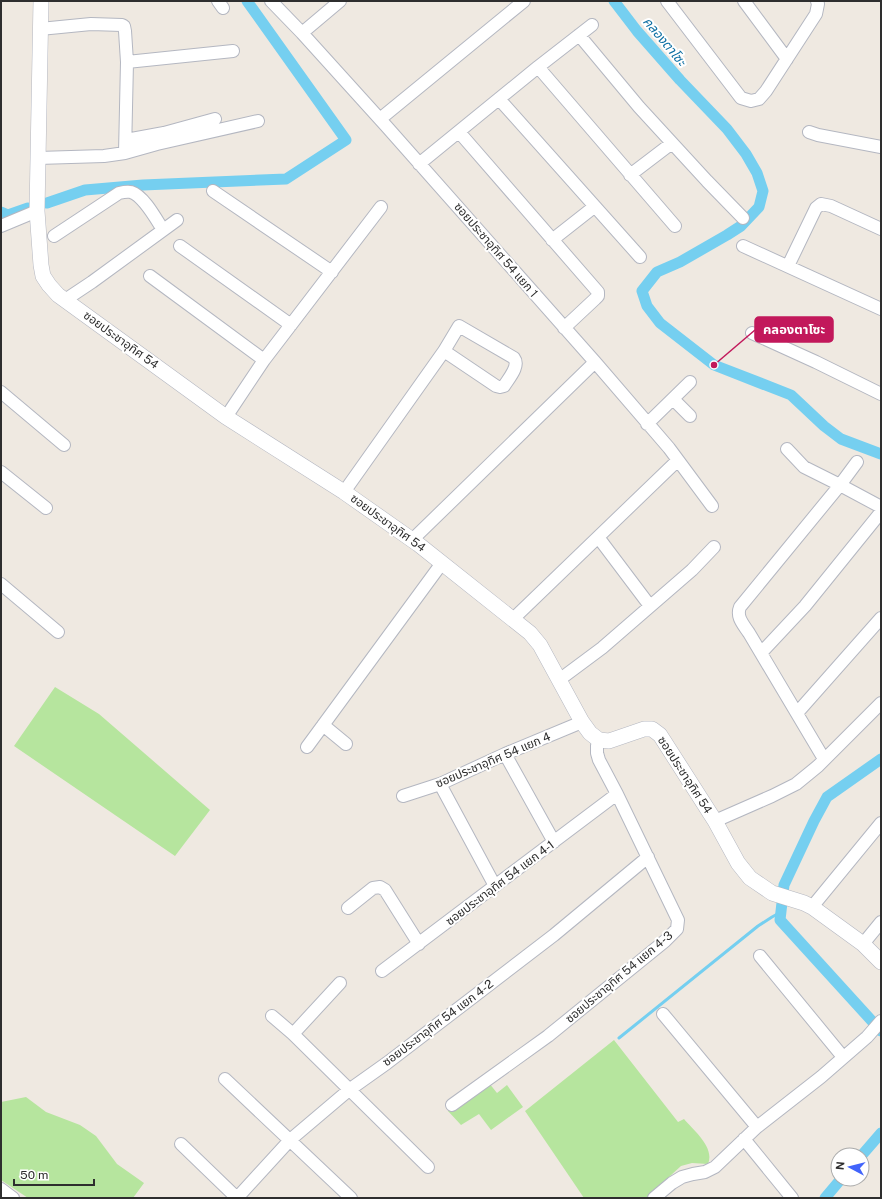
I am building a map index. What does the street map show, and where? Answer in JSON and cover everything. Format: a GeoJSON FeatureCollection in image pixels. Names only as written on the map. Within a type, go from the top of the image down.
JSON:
{"type":"FeatureCollection","features":[{"type":"Feature","properties":{"kind":"street","name":"ซอยประชาอุทิศ 54"},"geometry":{"type":"LineString","coordinates":[[41,1],[37,211],[41,265],[44,276],[49,285],[65,300],[226,417],[344,492],[412,540],[530,632],[540,645],[582,722],[590,733],[599,740],[609,741],[644,729],[652,729],[660,735],[715,821],[738,863],[750,878],[772,894],[804,902],[812,907],[863,944],[881,962]]}},
{"type":"Feature","properties":{"kind":"street","name":"ซอยประชาอุทิศ 54 แยก 1"},"geometry":{"type":"LineString","coordinates":[[271,1],[380,119],[594,362],[669,448],[677,461],[712,506]]}},
{"type":"Feature","properties":{"kind":"street"},"geometry":{"type":"LineString","coordinates":[[302,33],[340,1]]}},
{"type":"Feature","properties":{"kind":"street"},"geometry":{"type":"LineString","coordinates":[[380,119],[524,1]]}},
{"type":"Feature","properties":{"kind":"street"},"geometry":{"type":"LineString","coordinates":[[667,1],[741,98],[751,102],[759,99],[787,59],[816,14],[818,4],[817,1]]}},
{"type":"Feature","properties":{"kind":"street"},"geometry":{"type":"LineString","coordinates":[[744,1],[787,59]]}},
{"type":"Feature","properties":{"kind":"street"},"geometry":{"type":"LineString","coordinates":[[40,29],[91,24],[124,26],[127,62],[125,153]]}},
{"type":"Feature","properties":{"kind":"street"},"geometry":{"type":"LineString","coordinates":[[420,164],[592,24]]}},
{"type":"Feature","properties":{"kind":"street"},"geometry":{"type":"LineString","coordinates":[[579,35],[639,107],[706,181],[744,218]]}},
{"type":"Feature","properties":{"kind":"street"},"geometry":{"type":"LineString","coordinates":[[127,62],[233,51]]}},
{"type":"Feature","properties":{"kind":"street"},"geometry":{"type":"LineString","coordinates":[[538,67],[675,226]]}},
{"type":"Feature","properties":{"kind":"street"},"geometry":{"type":"LineString","coordinates":[[499,99],[640,257]]}},
{"type":"Feature","properties":{"kind":"street"},"geometry":{"type":"LineString","coordinates":[[126,140],[164,133],[215,119]]}},
{"type":"Feature","properties":{"kind":"street"},"geometry":{"type":"LineString","coordinates":[[38,158],[104,156],[125,153],[157,144],[258,121]]}},
{"type":"Feature","properties":{"kind":"street"},"geometry":{"type":"LineString","coordinates":[[459,132],[598,292],[598,296],[564,328]]}},
{"type":"Feature","properties":{"kind":"street"},"geometry":{"type":"LineString","coordinates":[[809,132],[881,147]]}},
{"type":"Feature","properties":{"kind":"street"},"geometry":{"type":"LineString","coordinates":[[630,175],[672,143]]}},
{"type":"Feature","properties":{"kind":"street"},"geometry":{"type":"LineString","coordinates":[[213,191],[332,272]]}},
{"type":"Feature","properties":{"kind":"street"},"geometry":{"type":"LineString","coordinates":[[54,236],[119,193],[123,192],[133,192],[138,196],[163,230]]}},
{"type":"Feature","properties":{"kind":"street"},"geometry":{"type":"LineString","coordinates":[[788,266],[816,208],[821,204],[831,206],[881,229]]}},
{"type":"Feature","properties":{"kind":"street"},"geometry":{"type":"LineString","coordinates":[[226,417],[264,360],[381,207]]}},
{"type":"Feature","properties":{"kind":"street"},"geometry":{"type":"LineString","coordinates":[[552,240],[594,207]]}},
{"type":"Feature","properties":{"kind":"street"},"geometry":{"type":"LineString","coordinates":[[1,226],[37,211]]}},
{"type":"Feature","properties":{"kind":"street"},"geometry":{"type":"LineString","coordinates":[[65,300],[177,220]]}},
{"type":"Feature","properties":{"kind":"street"},"geometry":{"type":"LineString","coordinates":[[180,246],[291,325]]}},
{"type":"Feature","properties":{"kind":"street"},"geometry":{"type":"LineString","coordinates":[[743,246],[881,309]]}},
{"type":"Feature","properties":{"kind":"street"},"geometry":{"type":"LineString","coordinates":[[150,276],[264,360]]}},
{"type":"Feature","properties":{"kind":"street"},"geometry":{"type":"LineString","coordinates":[[344,492],[444,351],[459,326],[514,358],[516,361],[516,366],[504,386],[500,387],[496,386],[444,351]]}},
{"type":"Feature","properties":{"kind":"street"},"geometry":{"type":"LineString","coordinates":[[752,333],[881,394]]}},
{"type":"Feature","properties":{"kind":"street"},"geometry":{"type":"LineString","coordinates":[[412,540],[594,362]]}},
{"type":"Feature","properties":{"kind":"street"},"geometry":{"type":"LineString","coordinates":[[648,424],[690,382]]}},
{"type":"Feature","properties":{"kind":"street"},"geometry":{"type":"LineString","coordinates":[[1,392],[64,445]]}},
{"type":"Feature","properties":{"kind":"street"},"geometry":{"type":"LineString","coordinates":[[673,399],[690,416]]}},
{"type":"Feature","properties":{"kind":"street"},"geometry":{"type":"LineString","coordinates":[[787,449],[804,467],[881,508]]}},
{"type":"Feature","properties":{"kind":"street"},"geometry":{"type":"LineString","coordinates":[[513,619],[677,461]]}},
{"type":"Feature","properties":{"kind":"street"},"geometry":{"type":"LineString","coordinates":[[824,760],[740,620],[738,612],[740,607],[840,485],[857,462]]}},
{"type":"Feature","properties":{"kind":"street"},"geometry":{"type":"LineString","coordinates":[[1,472],[46,508]]}},
{"type":"Feature","properties":{"kind":"street"},"geometry":{"type":"LineString","coordinates":[[761,653],[805,606],[881,512]]}},
{"type":"Feature","properties":{"kind":"street"},"geometry":{"type":"LineString","coordinates":[[598,537],[650,606]]}},
{"type":"Feature","properties":{"kind":"street"},"geometry":{"type":"LineString","coordinates":[[559,680],[602,648],[692,570],[714,547]]}},
{"type":"Feature","properties":{"kind":"street"},"geometry":{"type":"LineString","coordinates":[[307,746],[442,563]]}},
{"type":"Feature","properties":{"kind":"street"},"geometry":{"type":"LineString","coordinates":[[1,584],[58,632]]}},
{"type":"Feature","properties":{"kind":"street"},"geometry":{"type":"LineString","coordinates":[[797,713],[881,618]]}},
{"type":"Feature","properties":{"kind":"street"},"geometry":{"type":"LineString","coordinates":[[715,821],[796,784],[824,760],[881,703]]}},
{"type":"Feature","properties":{"kind":"street","name":"ซอยประชาอุทิศ 54 แยก 4"},"geometry":{"type":"LineString","coordinates":[[403,796],[440,784],[505,754],[582,722]]}},
{"type":"Feature","properties":{"kind":"street"},"geometry":{"type":"LineString","coordinates":[[323,725],[346,744]]}},
{"type":"Feature","properties":{"kind":"street","name":"ซอยประชาอุทิศ 54 แยก 4-3"},"geometry":{"type":"LineString","coordinates":[[452,1105],[548,1036],[665,941],[677,929],[678,920],[648,856],[596,753],[599,740]]}},
{"type":"Feature","properties":{"kind":"street"},"geometry":{"type":"LineString","coordinates":[[505,754],[554,842]]}},
{"type":"Feature","properties":{"kind":"street"},"geometry":{"type":"LineString","coordinates":[[440,784],[495,886]]}},
{"type":"Feature","properties":{"kind":"street","name":"ซอยประชาอุทิศ 54 แยก 4-1"},"geometry":{"type":"LineString","coordinates":[[382,971],[617,794]]}},
{"type":"Feature","properties":{"kind":"street"},"geometry":{"type":"LineString","coordinates":[[812,907],[881,823]]}},
{"type":"Feature","properties":{"kind":"street","name":"ซอยประชาอุทิศ 54 แยก 4-2"},"geometry":{"type":"LineString","coordinates":[[237,1198],[290,1140],[349,1090],[387,1063],[554,935],[648,856]]}},
{"type":"Feature","properties":{"kind":"street"},"geometry":{"type":"LineString","coordinates":[[348,908],[373,888],[380,887],[385,890],[419,944]]}},
{"type":"Feature","properties":{"kind":"street"},"geometry":{"type":"LineString","coordinates":[[863,944],[881,922]]}},
{"type":"Feature","properties":{"kind":"street"},"geometry":{"type":"LineString","coordinates":[[760,956],[844,1057]]}},
{"type":"Feature","properties":{"kind":"street"},"geometry":{"type":"LineString","coordinates":[[294,1034],[340,983]]}},
{"type":"Feature","properties":{"kind":"street"},"geometry":{"type":"LineString","coordinates":[[663,1014],[757,1127]]}},
{"type":"Feature","properties":{"kind":"street"},"geometry":{"type":"LineString","coordinates":[[272,1016],[294,1034],[428,1167]]}},
{"type":"Feature","properties":{"kind":"street"},"geometry":{"type":"LineString","coordinates":[[654,1198],[677,1180],[692,1174],[705,1172],[715,1167],[757,1127],[821,1077],[867,1037],[881,1022]]}},
{"type":"Feature","properties":{"kind":"street"},"geometry":{"type":"LineString","coordinates":[[225,1079],[351,1198]]}},
{"type":"Feature","properties":{"kind":"street"},"geometry":{"type":"LineString","coordinates":[[744,1139],[792,1198]]}},
{"type":"Feature","properties":{"kind":"street"},"geometry":{"type":"LineString","coordinates":[[181,1144],[237,1198]]}},
{"type":"Feature","properties":{"kind":"street"},"geometry":{"type":"LineString","coordinates":[[1,1190],[13,1198]]}},
{"type":"Feature","properties":{"kind":"green space"},"geometry":{"type":"Polygon","coordinates":[[[55,687],[99,714],[210,810],[175,856],[14,746],[55,687]]]}},
{"type":"Feature","properties":{"kind":"green space"},"geometry":{"type":"Polygon","coordinates":[[[614,1040],[678,1122],[684,1119],[698,1134],[709,1151],[708,1164],[692,1163],[681,1166],[646,1198],[584,1198],[525,1111],[614,1040]]]}},
{"type":"Feature","properties":{"kind":"green space"},"geometry":{"type":"Polygon","coordinates":[[[489,1083],[497,1093],[507,1085],[523,1107],[491,1130],[479,1114],[461,1125],[448,1111],[489,1083]]]}},
{"type":"Feature","properties":{"kind":"green space"},"geometry":{"type":"Polygon","coordinates":[[[26,1097],[46,1112],[80,1125],[96,1136],[117,1164],[144,1183],[133,1198],[28,1198],[1,1180],[1,1102],[26,1097]]]}},
{"type":"Feature","properties":{"kind":"waterway"},"geometry":{"type":"LineString","coordinates":[[47,203],[85,190],[143,185],[286,179],[346,140],[247,1]]}},
{"type":"Feature","properties":{"kind":"waterway","name":"คลองตาโซะ"},"geometry":{"type":"LineString","coordinates":[[614,1],[637,31],[680,80],[727,129],[746,154],[757,173],[763,191],[759,207],[741,226],[680,262],[657,272],[642,291],[647,306],[660,323],[714,365],[791,395],[824,426],[841,439],[881,454]]}},
{"type":"Feature","properties":{"kind":"waterway"},"geometry":{"type":"LineString","coordinates":[[1,212],[8,215],[28,208]]}},
{"type":"Feature","properties":{"kind":"waterway"},"geometry":{"type":"LineString","coordinates":[[881,759],[827,797],[784,885],[780,920],[881,1031]]}},
{"type":"Feature","properties":{"kind":"waterway"},"geometry":{"type":"LineString","coordinates":[[619,1038],[758,926],[781,912]]}},
{"type":"Feature","properties":{"kind":"waterway"},"geometry":{"type":"LineString","coordinates":[[869,1147],[881,1133]]}},
{"type":"Feature","properties":{"kind":"waterway"},"geometry":{"type":"LineString","coordinates":[[825,1198],[834,1187]]}},
{"type":"Feature","properties":{"kind":"place","name":"คลองตาโซะ"},"geometry":{"type":"Point","coordinates":[714,365]}}]}
